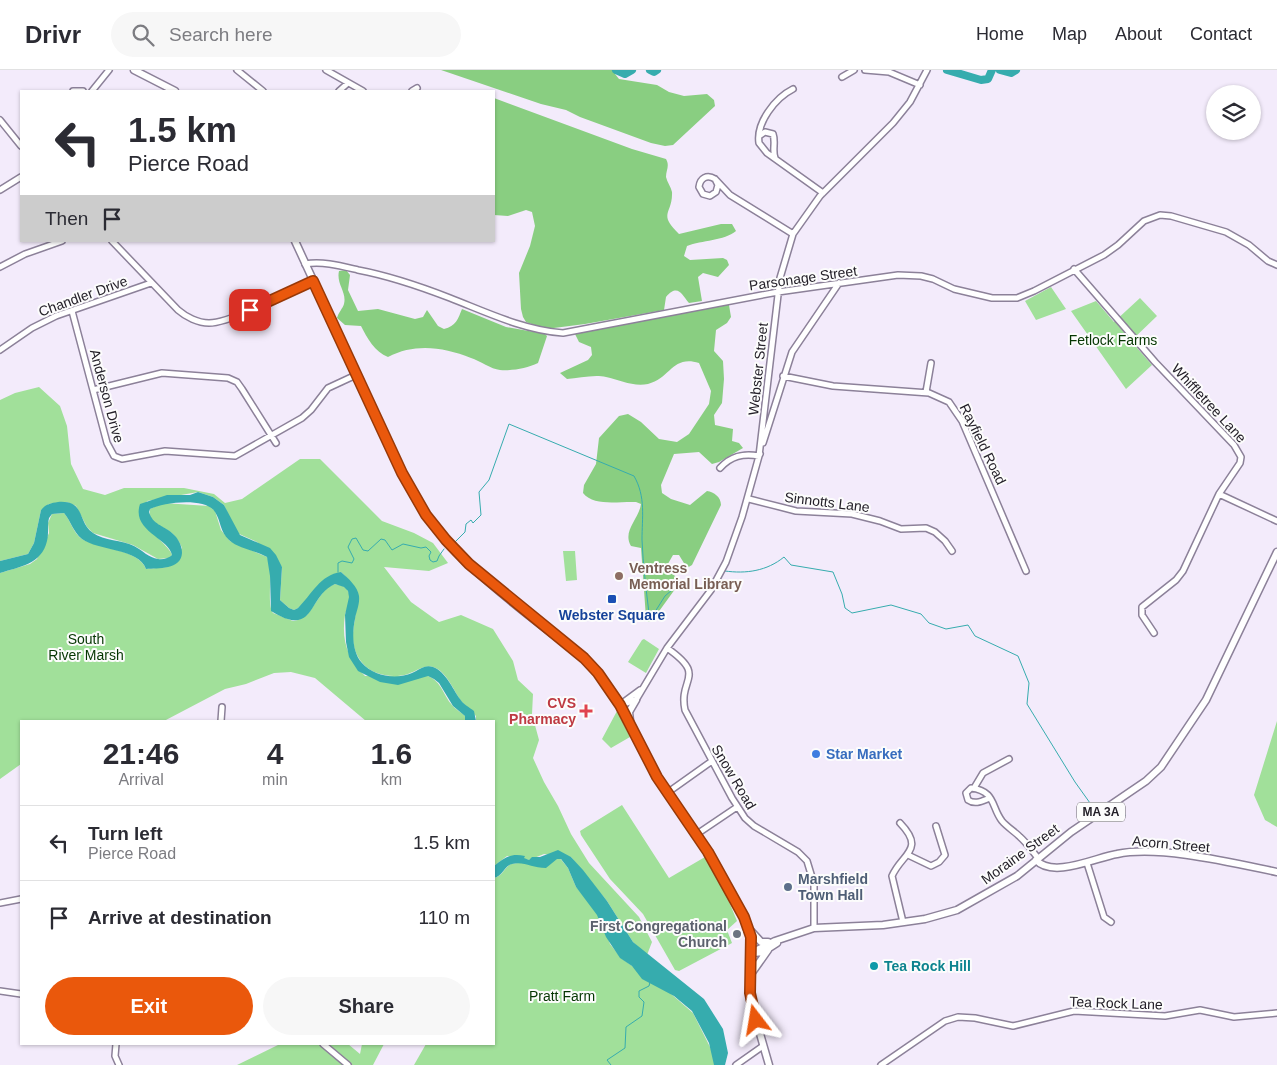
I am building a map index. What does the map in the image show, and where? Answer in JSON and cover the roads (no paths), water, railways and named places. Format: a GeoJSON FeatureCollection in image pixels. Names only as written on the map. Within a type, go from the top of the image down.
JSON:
{"type":"FeatureCollection","features":[{"type":"Feature","properties":{"kind":"main road"},"geometry":{"type":"LineString","coordinates":[[134,70],[173,90]]}},
{"type":"Feature","properties":{"kind":"main road"},"geometry":{"type":"LineString","coordinates":[[295,242],[402,473],[433,525],[469,564],[591,665],[604,680],[620,705],[666,792],[697,834],[757,940],[763,942],[775,941]]}},
{"type":"Feature","properties":{"kind":"main road","name":"Moraine Street"},"geometry":{"type":"LineString","coordinates":[[751,953],[785,937],[814,928],[859,927],[903,922],[946,914],[967,906],[1017,876],[1071,832],[1146,781],[1161,767],[1206,700],[1277,552]]}},
{"type":"Feature","properties":{"kind":"main road"},"geometry":{"type":"LineString","coordinates":[[630,724],[630,712],[636,700]]}},
{"type":"Feature","properties":{"kind":"main road","name":"Acorn Street"},"geometry":{"type":"LineString","coordinates":[[1037,859],[1042,865],[1048,867],[1087,863],[1115,854],[1149,852],[1214,860],[1277,872]]}},
{"type":"Feature","properties":{"kind":"main road"},"geometry":{"type":"LineString","coordinates":[[747,923],[751,937],[750,999],[769,1065]]}},
{"type":"Feature","properties":{"kind":"main road","name":"Moraine Street"},"geometry":{"type":"LineString","coordinates":[[751,953],[769,949],[785,937]]}},
{"type":"Feature","properties":{"kind":"main road","name":"MA 3A"},"geometry":{"type":"LineString","coordinates":[[749,976],[769,949]]}},
{"type":"Feature","properties":{"kind":"street"},"geometry":{"type":"LineString","coordinates":[[93,90],[108,70]]}},
{"type":"Feature","properties":{"kind":"street"},"geometry":{"type":"LineString","coordinates":[[237,70],[262,90]]}},
{"type":"Feature","properties":{"kind":"street"},"geometry":{"type":"LineString","coordinates":[[326,70],[361,90]]}},
{"type":"Feature","properties":{"kind":"street"},"geometry":{"type":"LineString","coordinates":[[842,77],[854,70]]}},
{"type":"Feature","properties":{"kind":"street"},"geometry":{"type":"LineString","coordinates":[[866,70],[890,72],[920,84]]}},
{"type":"Feature","properties":{"kind":"street","name":"Webster Street"},"geometry":{"type":"LineString","coordinates":[[636,700],[667,648],[705,600],[718,578],[749,499],[759,456],[778,292],[783,263],[793,234],[809,209],[823,193],[893,123],[910,102],[927,70]]}},
{"type":"Feature","properties":{"kind":"street"},"geometry":{"type":"LineString","coordinates":[[340,90],[348,83]]}},
{"type":"Feature","properties":{"kind":"street"},"geometry":{"type":"LineString","coordinates":[[793,89],[780,98],[760,127],[758,136],[760,146],[823,193]]}},
{"type":"Feature","properties":{"kind":"street"},"geometry":{"type":"LineString","coordinates":[[0,120],[20,145]]}},
{"type":"Feature","properties":{"kind":"street"},"geometry":{"type":"LineString","coordinates":[[758,136],[765,132],[773,134],[775,140],[774,158]]}},
{"type":"Feature","properties":{"kind":"street"},"geometry":{"type":"LineString","coordinates":[[0,190],[20,178]]}},
{"type":"Feature","properties":{"kind":"street"},"geometry":{"type":"LineString","coordinates":[[715,179],[730,194],[793,234]]}},
{"type":"Feature","properties":{"kind":"street","name":"Parsonage Street"},"geometry":{"type":"LineString","coordinates":[[305,264],[324,263],[382,275],[414,285],[502,319],[553,332],[575,332],[778,292],[898,275],[921,276],[933,279],[954,289],[992,298],[1012,298],[1034,291],[1110,251],[1144,221],[1164,215],[1226,232],[1249,245],[1268,261],[1277,265]]}},
{"type":"Feature","properties":{"kind":"street"},"geometry":{"type":"LineString","coordinates":[[0,267],[25,254],[59,242]]}},
{"type":"Feature","properties":{"kind":"street"},"geometry":{"type":"LineString","coordinates":[[113,242],[181,313],[194,320],[209,323],[228,320],[313,281]]}},
{"type":"Feature","properties":{"kind":"street","name":"Whiffletree Lane"},"geometry":{"type":"LineString","coordinates":[[1074,270],[1155,362],[1239,452],[1241,460],[1219,494],[1184,571],[1176,580],[1144,605],[1141,610],[1154,633]]}},
{"type":"Feature","properties":{"kind":"street","name":"Chandler Drive"},"geometry":{"type":"LineString","coordinates":[[0,350],[32,328],[56,316],[151,283]]}},
{"type":"Feature","properties":{"kind":"street"},"geometry":{"type":"LineString","coordinates":[[720,468],[727,460],[745,454],[759,456],[783,376],[796,345],[839,283]]}},
{"type":"Feature","properties":{"kind":"street","name":"Anderson Drive"},"geometry":{"type":"LineString","coordinates":[[72,311],[109,449],[118,458],[127,459],[165,451],[235,456],[307,413],[328,388],[356,375]]}},
{"type":"Feature","properties":{"kind":"street"},"geometry":{"type":"LineString","coordinates":[[926,392],[932,363]]}},
{"type":"Feature","properties":{"kind":"street"},"geometry":{"type":"LineString","coordinates":[[94,390],[162,372],[222,376],[239,385],[276,443]]}},
{"type":"Feature","properties":{"kind":"street","name":"Rayfield Road"},"geometry":{"type":"LineString","coordinates":[[783,376],[824,384],[926,392],[944,398],[959,414],[1026,570]]}},
{"type":"Feature","properties":{"kind":"street"},"geometry":{"type":"LineString","coordinates":[[1219,494],[1277,521]]}},
{"type":"Feature","properties":{"kind":"street","name":"Sinnotts Lane"},"geometry":{"type":"LineString","coordinates":[[749,499],[796,511],[852,514],[880,520],[901,529],[926,528],[935,532],[952,551]]}},
{"type":"Feature","properties":{"kind":"street","name":"Snow Road"},"geometry":{"type":"LineString","coordinates":[[667,648],[683,659],[688,666],[689,679],[684,703],[685,710],[736,806],[754,826],[798,852],[807,861],[814,884],[814,928]]}},
{"type":"Feature","properties":{"kind":"street","name":"Webster Street"},"geometry":{"type":"LineString","coordinates":[[620,705],[641,690]]}},
{"type":"Feature","properties":{"kind":"street"},"geometry":{"type":"LineString","coordinates":[[620,705],[636,700]]}},
{"type":"Feature","properties":{"kind":"street"},"geometry":{"type":"LineString","coordinates":[[221,720],[222,707]]}},
{"type":"Feature","properties":{"kind":"street"},"geometry":{"type":"LineString","coordinates":[[974,788],[983,773],[1009,759]]}},
{"type":"Feature","properties":{"kind":"street"},"geometry":{"type":"LineString","coordinates":[[666,792],[712,761]]}},
{"type":"Feature","properties":{"kind":"street"},"geometry":{"type":"LineString","coordinates":[[990,798],[975,803],[971,802],[968,800],[966,792],[974,788],[982,791],[990,798],[997,808],[1002,821],[1020,837],[1037,859]]}},
{"type":"Feature","properties":{"kind":"street"},"geometry":{"type":"LineString","coordinates":[[697,834],[736,806]]}},
{"type":"Feature","properties":{"kind":"street"},"geometry":{"type":"LineString","coordinates":[[900,823],[910,833],[911,838],[908,855],[892,876],[903,922]]}},
{"type":"Feature","properties":{"kind":"street"},"geometry":{"type":"LineString","coordinates":[[908,855],[930,866],[939,862],[946,855],[936,826]]}},
{"type":"Feature","properties":{"kind":"street"},"geometry":{"type":"LineString","coordinates":[[1087,863],[1104,917],[1111,922]]}},
{"type":"Feature","properties":{"kind":"street"},"geometry":{"type":"LineString","coordinates":[[0,903],[20,899]]}},
{"type":"Feature","properties":{"kind":"street"},"geometry":{"type":"LineString","coordinates":[[0,992],[20,994]]}},
{"type":"Feature","properties":{"kind":"street","name":"Tea Rock Lane"},"geometry":{"type":"LineString","coordinates":[[881,1065],[952,1018],[975,1018],[1013,1026],[1062,1012],[1074,1011],[1165,1016],[1200,1010],[1234,1017],[1277,1013]]}},
{"type":"Feature","properties":{"kind":"street"},"geometry":{"type":"LineString","coordinates":[[116,1045],[115,1056],[118,1065]]}},
{"type":"Feature","properties":{"kind":"street"},"geometry":{"type":"LineString","coordinates":[[324,1045],[348,1065]]}},
{"type":"Feature","properties":{"kind":"street"},"geometry":{"type":"LineString","coordinates":[[736,1065],[763,1046]]}},
{"type":"Feature","properties":{"kind":"water"},"geometry":{"type":"Polygon","coordinates":[[[198,492],[213,497],[224,505],[240,535],[270,548],[282,567],[280,600],[289,608],[294,610],[298,608],[322,581],[341,572],[357,589],[359,596],[353,636],[356,653],[362,663],[372,671],[385,676],[406,675],[430,666],[438,669],[461,701],[474,711],[476,720],[465,720],[465,716],[453,706],[439,683],[428,676],[398,685],[380,682],[358,671],[349,657],[346,642],[345,615],[349,597],[348,591],[344,587],[335,584],[326,590],[304,618],[296,620],[286,618],[271,611],[270,576],[267,557],[229,540],[224,534],[215,512],[203,504],[184,502],[165,504],[150,509],[149,512],[153,520],[169,530],[178,539],[180,544],[181,559],[178,563],[168,567],[146,569],[142,562],[127,553],[89,543],[82,539],[74,530],[64,513],[52,514],[49,518],[47,541],[44,549],[35,560],[0,573],[0,561],[28,554],[34,543],[41,510],[49,504],[58,502],[73,504],[88,528],[97,536],[129,544],[155,558],[168,558],[172,555],[169,549],[145,528],[141,521],[139,513],[140,504],[167,495],[190,495],[198,492]]]}},
{"type":"Feature","properties":{"kind":"water"},"geometry":{"type":"Polygon","coordinates":[[[558,850],[571,857],[607,901],[633,942],[704,999],[723,1029],[728,1053],[725,1065],[714,1065],[709,1043],[692,1011],[674,996],[642,979],[632,966],[620,958],[606,937],[597,915],[576,887],[568,868],[561,859],[557,859],[546,868],[520,863],[512,864],[495,878],[495,865],[508,856],[525,856],[524,858],[529,860],[532,857],[540,857],[558,850]]]}},
{"type":"Feature","properties":{"kind":"waterway"},"geometry":{"type":"LineString","coordinates":[[616,70],[625,74],[632,70]]}},
{"type":"Feature","properties":{"kind":"waterway"},"geometry":{"type":"LineString","coordinates":[[650,70],[654,72],[657,70]]}},
{"type":"Feature","properties":{"kind":"waterway"},"geometry":{"type":"LineString","coordinates":[[947,70],[981,80],[988,79],[992,70]]}},
{"type":"Feature","properties":{"kind":"waterway"},"geometry":{"type":"LineString","coordinates":[[1000,70],[1011,73],[1016,70]]}},
{"type":"Feature","properties":{"kind":"waterway"},"geometry":{"type":"LineString","coordinates":[[455,542],[465,532],[466,524],[471,520],[473,523],[481,515],[479,492],[489,480],[509,424],[634,476],[642,499],[642,549],[649,613],[653,615],[665,596],[679,584]]}},
{"type":"Feature","properties":{"kind":"waterway"},"geometry":{"type":"LineString","coordinates":[[338,572],[338,563],[342,561],[352,563],[354,559],[348,547],[352,539],[356,538],[363,550],[368,551],[381,539],[385,540],[392,550],[403,544],[421,548],[426,547],[431,552],[429,556],[433,562],[437,561],[444,549]]}},
{"type":"Feature","properties":{"kind":"waterway"},"geometry":{"type":"LineString","coordinates":[[725,571],[741,572],[756,570],[771,566],[784,557],[791,565],[833,572],[842,594],[845,608],[852,613],[891,605],[921,614],[929,623],[946,629],[968,625],[975,636],[1018,656],[1029,683],[1027,704],[1075,782],[1095,810],[1108,802]]}},
{"type":"Feature","properties":{"kind":"waterway"},"geometry":{"type":"LineString","coordinates":[[1114,808],[1125,815]]}},
{"type":"Feature","properties":{"kind":"waterway"},"geometry":{"type":"LineString","coordinates":[[611,1065],[607,1060],[625,1048],[626,1027],[642,1016],[644,1002],[639,997],[639,991],[649,986],[650,982]]}},
{"type":"Feature","properties":{"kind":"place","name":"Ventress Memorial Library"},"geometry":{"type":"Point","coordinates":[619,576]}},
{"type":"Feature","properties":{"kind":"place","name":"Webster Square"},"geometry":{"type":"Point","coordinates":[612,599]}},
{"type":"Feature","properties":{"kind":"place","name":"CVS Pharmacy"},"geometry":{"type":"Point","coordinates":[586,711]}},
{"type":"Feature","properties":{"kind":"place","name":"Star Market"},"geometry":{"type":"Point","coordinates":[816,754]}},
{"type":"Feature","properties":{"kind":"place","name":"Marshfield Town Hall"},"geometry":{"type":"Point","coordinates":[788,887]}},
{"type":"Feature","properties":{"kind":"place","name":"First Congregational Church"},"geometry":{"type":"Point","coordinates":[737,934]}},
{"type":"Feature","properties":{"kind":"place","name":"Tea Rock Hill"},"geometry":{"type":"Point","coordinates":[874,966]}},
{"type":"Feature","properties":{"kind":"park label","name":"Fetlock Farms"},"geometry":{"type":"Point","coordinates":[1113,340]}},
{"type":"Feature","properties":{"kind":"park label","name":"South River Marsh"},"geometry":{"type":"Point","coordinates":[86,648]}},
{"type":"Feature","properties":{"kind":"park label","name":"Pratt Farm"},"geometry":{"type":"Point","coordinates":[562,996]}}]}
